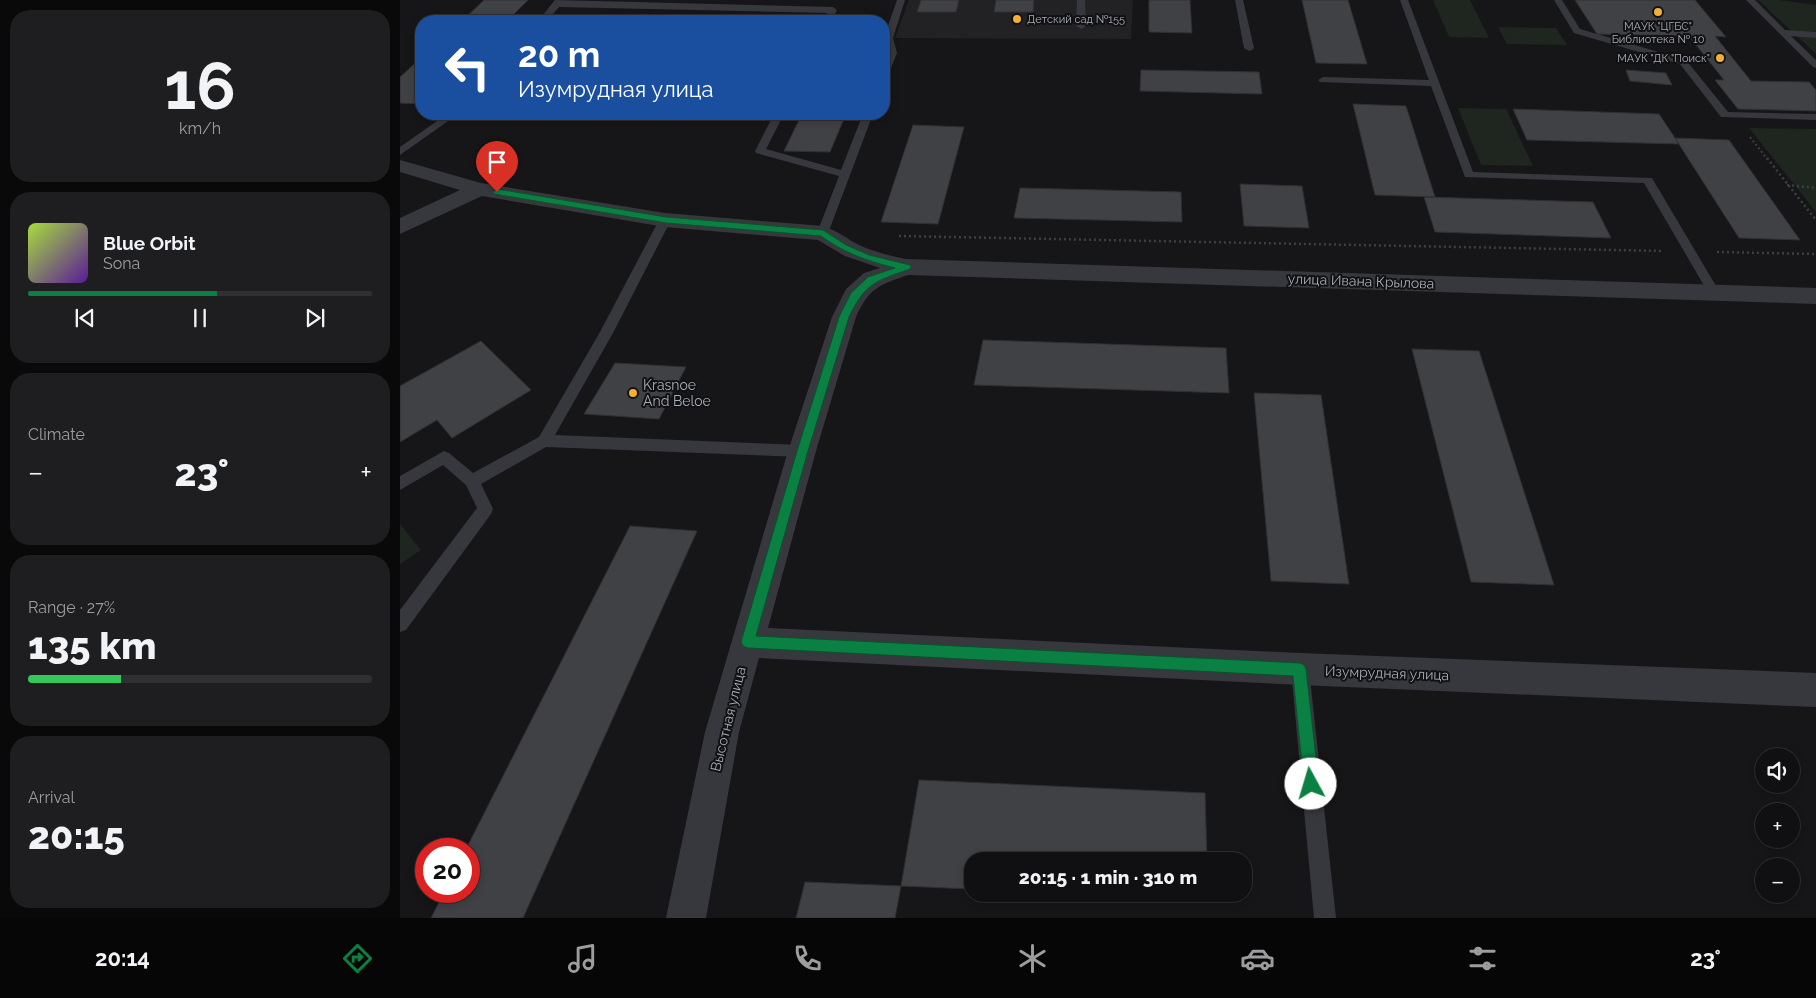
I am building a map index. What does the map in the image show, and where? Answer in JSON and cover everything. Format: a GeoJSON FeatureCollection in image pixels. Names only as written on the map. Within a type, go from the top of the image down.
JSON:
{"type":"FeatureCollection","features":[{"type":"Feature","properties":{"kind":"street"},"geometry":{"type":"LineString","coordinates":[[400,166],[478,189],[666,220],[823,233],[843,247],[867,258],[906,267]]}},
{"type":"Feature","properties":{"kind":"street"},"geometry":{"type":"LineString","coordinates":[[400,227],[478,189]]}},
{"type":"Feature","properties":{"kind":"street","name":"улица Ивана Крылова"},"geometry":{"type":"LineString","coordinates":[[906,267],[1713,291],[1816,296]]}},
{"type":"Feature","properties":{"kind":"street","name":"Высотная улица"},"geometry":{"type":"LineString","coordinates":[[686,918],[722,732],[802,451],[844,317],[854,295],[872,279],[906,267]]}},
{"type":"Feature","properties":{"kind":"street","name":"Изумрудная улица"},"geometry":{"type":"LineString","coordinates":[[748,642],[1300,669],[1816,690]]}},
{"type":"Feature","properties":{"kind":"lane"},"geometry":{"type":"LineString","coordinates":[[890,32],[901,0]]}},
{"type":"Feature","properties":{"kind":"lane"},"geometry":{"type":"LineString","coordinates":[[1080,26],[1081,0]]}},
{"type":"Feature","properties":{"kind":"lane"},"geometry":{"type":"LineString","coordinates":[[1239,0],[1249,48]]}},
{"type":"Feature","properties":{"kind":"lane"},"geometry":{"type":"LineString","coordinates":[[1404,0],[1469,175],[1648,180],[1713,291]]}},
{"type":"Feature","properties":{"kind":"lane"},"geometry":{"type":"LineString","coordinates":[[1558,0],[1577,31],[1683,62],[1725,115],[1816,117]]}},
{"type":"Feature","properties":{"kind":"lane"},"geometry":{"type":"LineString","coordinates":[[1750,0],[1816,65]]}},
{"type":"Feature","properties":{"kind":"lane"},"geometry":{"type":"LineString","coordinates":[[547,15],[558,2],[833,10],[830,15]]}},
{"type":"Feature","properties":{"kind":"lane"},"geometry":{"type":"LineString","coordinates":[[1782,32],[1816,35]]}},
{"type":"Feature","properties":{"kind":"lane"},"geometry":{"type":"LineString","coordinates":[[890,46],[892,53],[890,58]]}},
{"type":"Feature","properties":{"kind":"lane"},"geometry":{"type":"LineString","coordinates":[[1323,80],[1435,83]]}},
{"type":"Feature","properties":{"kind":"lane"},"geometry":{"type":"LineString","coordinates":[[400,152],[445,120]]}},
{"type":"Feature","properties":{"kind":"lane"},"geometry":{"type":"LineString","coordinates":[[777,120],[760,151],[844,174]]}},
{"type":"Feature","properties":{"kind":"lane"},"geometry":{"type":"LineString","coordinates":[[823,233],[866,120]]}},
{"type":"Feature","properties":{"kind":"lane"},"geometry":{"type":"LineString","coordinates":[[472,481],[544,441],[606,333],[666,220]]}},
{"type":"Feature","properties":{"kind":"lane"},"geometry":{"type":"LineString","coordinates":[[544,441],[802,451]]}},
{"type":"Feature","properties":{"kind":"lane"},"geometry":{"type":"LineString","coordinates":[[400,484],[444,457],[472,481],[485,509],[400,624]]}},
{"type":"Feature","properties":{"kind":"lane"},"geometry":{"type":"LineString","coordinates":[[1300,669],[1325,918]]}},
{"type":"Feature","properties":{"kind":"path"},"geometry":{"type":"LineString","coordinates":[[1747,133],[1816,220]]}},
{"type":"Feature","properties":{"kind":"path"},"geometry":{"type":"LineString","coordinates":[[1787,185],[1816,188]]}},
{"type":"Feature","properties":{"kind":"path"},"geometry":{"type":"LineString","coordinates":[[894,236],[1816,254]]}},
{"type":"Feature","properties":{"kind":"shaded area","name":"Детский сад №155"},"geometry":{"type":"Polygon","coordinates":[[[909,0],[1133,0],[1131,39],[895,38],[909,0]]]}},
{"type":"Feature","properties":{"kind":"shaded area"},"geometry":{"type":"Polygon","coordinates":[[[1433,0],[1470,0],[1489,38],[1449,37],[1433,0]]]}},
{"type":"Feature","properties":{"kind":"shaded area"},"geometry":{"type":"Polygon","coordinates":[[[1758,0],[1780,0],[1816,5],[1816,54],[1758,0]]]}},
{"type":"Feature","properties":{"kind":"shaded area"},"geometry":{"type":"Polygon","coordinates":[[[1498,27],[1556,28],[1567,45],[1507,44],[1498,27]]]}},
{"type":"Feature","properties":{"kind":"shaded area"},"geometry":{"type":"Polygon","coordinates":[[[1458,108],[1506,109],[1533,166],[1481,165],[1458,108]]]}},
{"type":"Feature","properties":{"kind":"shaded area"},"geometry":{"type":"Polygon","coordinates":[[[1749,128],[1816,129],[1816,212],[1749,128]]]}},
{"type":"Feature","properties":{"kind":"shaded area"},"geometry":{"type":"Polygon","coordinates":[[[400,524],[421,550],[400,564],[400,524]]]}},
{"type":"Feature","properties":{"kind":"building"},"geometry":{"type":"Polygon","coordinates":[[[484,0],[528,0],[513,15],[468,15],[484,0]]]}},
{"type":"Feature","properties":{"kind":"building"},"geometry":{"type":"Polygon","coordinates":[[[921,0],[959,0],[956,12],[917,12],[921,0]]]}},
{"type":"Feature","properties":{"kind":"building"},"geometry":{"type":"Polygon","coordinates":[[[996,0],[1034,0],[1033,12],[994,12],[996,0]]]}},
{"type":"Feature","properties":{"kind":"building"},"geometry":{"type":"Polygon","coordinates":[[[1149,0],[1190,0],[1192,33],[1149,32],[1149,0]]]}},
{"type":"Feature","properties":{"kind":"building"},"geometry":{"type":"Polygon","coordinates":[[[1302,0],[1348,0],[1367,64],[1316,63],[1302,0]]]}},
{"type":"Feature","properties":{"kind":"building","name":"МАУК \"ДК \"Поиск\""},"geometry":{"type":"Polygon","coordinates":[[[1575,0],[1695,0],[1726,37],[1715,36],[1751,81],[1809,82],[1816,90],[1816,111],[1738,109],[1715,80],[1724,80],[1689,36],[1597,34],[1575,0]]]}},
{"type":"Feature","properties":{"kind":"building"},"geometry":{"type":"Polygon","coordinates":[[[415,63],[415,104],[400,103],[400,77],[415,63]]]}},
{"type":"Feature","properties":{"kind":"building"},"geometry":{"type":"Polygon","coordinates":[[[1141,70],[1259,72],[1262,94],[1140,91],[1141,70]]]}},
{"type":"Feature","properties":{"kind":"building"},"geometry":{"type":"Polygon","coordinates":[[[1626,70],[1666,73],[1672,85],[1630,81],[1626,70]]]}},
{"type":"Feature","properties":{"kind":"building"},"geometry":{"type":"Polygon","coordinates":[[[1353,104],[1406,106],[1435,197],[1375,195],[1353,104]]]}},
{"type":"Feature","properties":{"kind":"building"},"geometry":{"type":"Polygon","coordinates":[[[1513,109],[1659,114],[1679,144],[1527,140],[1513,109]]]}},
{"type":"Feature","properties":{"kind":"building"},"geometry":{"type":"Polygon","coordinates":[[[799,120],[843,120],[830,152],[784,151],[799,120]]]}},
{"type":"Feature","properties":{"kind":"building"},"geometry":{"type":"Polygon","coordinates":[[[913,125],[964,127],[938,224],[881,222],[913,125]]]}},
{"type":"Feature","properties":{"kind":"building"},"geometry":{"type":"Polygon","coordinates":[[[1675,138],[1729,140],[1800,240],[1739,238],[1675,138]]]}},
{"type":"Feature","properties":{"kind":"building"},"geometry":{"type":"Polygon","coordinates":[[[1240,184],[1302,186],[1309,228],[1244,226],[1240,184]]]}},
{"type":"Feature","properties":{"kind":"building"},"geometry":{"type":"Polygon","coordinates":[[[1020,188],[1181,192],[1182,222],[1014,218],[1020,188]]]}},
{"type":"Feature","properties":{"kind":"building"},"geometry":{"type":"Polygon","coordinates":[[[1424,197],[1593,202],[1611,238],[1435,232],[1424,197]]]}},
{"type":"Feature","properties":{"kind":"building"},"geometry":{"type":"Polygon","coordinates":[[[983,340],[1226,348],[1229,393],[974,385],[983,340]]]}},
{"type":"Feature","properties":{"kind":"building"},"geometry":{"type":"Polygon","coordinates":[[[481,341],[531,390],[452,438],[437,420],[400,442],[400,386],[481,341]]]}},
{"type":"Feature","properties":{"kind":"building"},"geometry":{"type":"Polygon","coordinates":[[[1412,349],[1479,351],[1554,585],[1471,582],[1412,349]]]}},
{"type":"Feature","properties":{"kind":"building"},"geometry":{"type":"Polygon","coordinates":[[[615,363],[686,367],[659,419],[584,414],[615,363]]]}},
{"type":"Feature","properties":{"kind":"building"},"geometry":{"type":"Polygon","coordinates":[[[1254,393],[1321,395],[1349,584],[1271,581],[1254,393]]]}},
{"type":"Feature","properties":{"kind":"building"},"geometry":{"type":"Polygon","coordinates":[[[630,526],[697,531],[523,918],[431,918],[439,903],[480,903],[480,838],[472,838],[630,526]]]}},
{"type":"Feature","properties":{"kind":"building"},"geometry":{"type":"Polygon","coordinates":[[[919,780],[1205,793],[1207,852],[964,852],[964,889],[901,886],[919,780]]]}},
{"type":"Feature","properties":{"kind":"building"},"geometry":{"type":"Polygon","coordinates":[[[805,882],[901,886],[895,918],[796,918],[805,882]]]}},
{"type":"Feature","properties":{"kind":"place","name":"МАУК \"ЦГБС\" Библиотека № 10"},"geometry":{"type":"Point","coordinates":[1658,12]}},
{"type":"Feature","properties":{"kind":"place","name":"Детский сад №155"},"geometry":{"type":"Point","coordinates":[1017,19]}},
{"type":"Feature","properties":{"kind":"place","name":"МАУК \"ДК \"Поиск\""},"geometry":{"type":"Point","coordinates":[1720,58]}},
{"type":"Feature","properties":{"kind":"place","name":"Krasnoe And Beloe"},"geometry":{"type":"Point","coordinates":[633,393]}},
{"type":"Feature","properties":{"kind":"route"},"geometry":{"type":"LineString","coordinates":[[497,192],[666,220],[823,233],[843,247],[867,258],[906,267],[872,279],[854,295],[844,317],[802,451],[748,642],[1300,669],[1311,784]]}}]}
